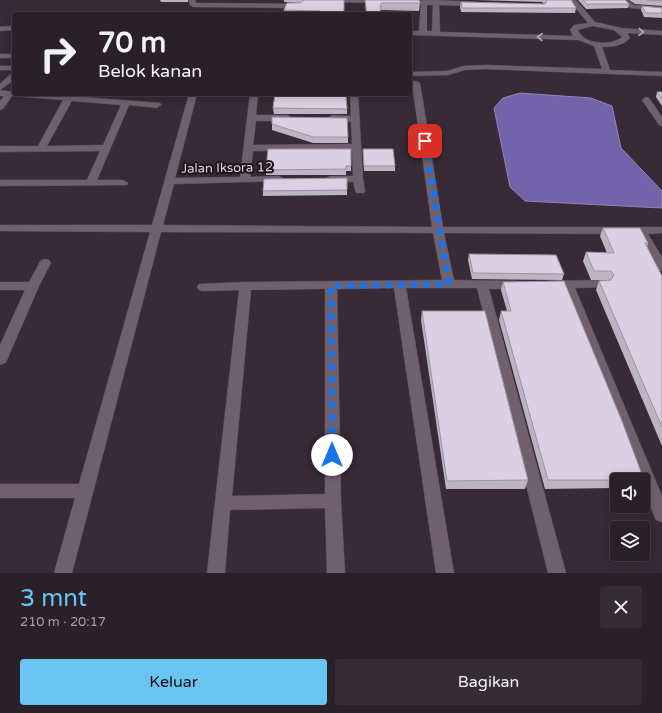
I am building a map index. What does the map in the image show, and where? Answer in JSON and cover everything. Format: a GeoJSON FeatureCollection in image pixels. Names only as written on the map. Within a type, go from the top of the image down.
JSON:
{"type":"FeatureCollection","features":[{"type":"Feature","properties":{"kind":"street"},"geometry":{"type":"LineString","coordinates":[[192,0],[191,3],[193,4],[247,3],[300,6]]}},
{"type":"Feature","properties":{"kind":"street"},"geometry":{"type":"LineString","coordinates":[[299,12],[302,2],[306,0]]}},
{"type":"Feature","properties":{"kind":"street"},"geometry":{"type":"LineString","coordinates":[[333,0],[482,3]]}},
{"type":"Feature","properties":{"kind":"street"},"geometry":{"type":"LineString","coordinates":[[572,0],[593,24]]}},
{"type":"Feature","properties":{"kind":"street"},"geometry":{"type":"LineString","coordinates":[[623,0],[632,7],[662,9]]}},
{"type":"Feature","properties":{"kind":"street"},"geometry":{"type":"LineString","coordinates":[[424,30],[430,2]]}},
{"type":"Feature","properties":{"kind":"street"},"geometry":{"type":"LineString","coordinates":[[430,2],[435,31]]}},
{"type":"Feature","properties":{"kind":"street"},"geometry":{"type":"LineString","coordinates":[[0,23],[12,22]]}},
{"type":"Feature","properties":{"kind":"street"},"geometry":{"type":"LineString","coordinates":[[435,31],[574,30],[577,27],[593,24],[608,26],[620,30],[662,33]]}},
{"type":"Feature","properties":{"kind":"street"},"geometry":{"type":"LineString","coordinates":[[412,27],[435,31],[579,38],[597,44],[616,44],[623,42],[626,38]]}},
{"type":"Feature","properties":{"kind":"street"},"geometry":{"type":"LineString","coordinates":[[0,29],[12,28]]}},
{"type":"Feature","properties":{"kind":"street"},"geometry":{"type":"LineString","coordinates":[[412,33],[424,30]]}},
{"type":"Feature","properties":{"kind":"street"},"geometry":{"type":"LineString","coordinates":[[574,30],[574,34],[579,38]]}},
{"type":"Feature","properties":{"kind":"street"},"geometry":{"type":"LineString","coordinates":[[620,30],[625,34],[626,38]]}},
{"type":"Feature","properties":{"kind":"street"},"geometry":{"type":"LineString","coordinates":[[626,38],[662,40]]}},
{"type":"Feature","properties":{"kind":"street"},"geometry":{"type":"LineString","coordinates":[[597,44],[607,71]]}},
{"type":"Feature","properties":{"kind":"street"},"geometry":{"type":"LineString","coordinates":[[0,56],[12,56]]}},
{"type":"Feature","properties":{"kind":"street"},"geometry":{"type":"LineString","coordinates":[[412,74],[448,73],[464,68],[486,67],[662,74]]}},
{"type":"Feature","properties":{"kind":"street"},"geometry":{"type":"LineString","coordinates":[[0,76],[2,68]]}},
{"type":"Feature","properties":{"kind":"street"},"geometry":{"type":"LineString","coordinates":[[0,88],[12,78]]}},
{"type":"Feature","properties":{"kind":"street"},"geometry":{"type":"LineString","coordinates":[[416,83],[438,229],[449,284]]}},
{"type":"Feature","properties":{"kind":"street"},"geometry":{"type":"LineString","coordinates":[[0,107],[4,94]]}},
{"type":"Feature","properties":{"kind":"street"},"geometry":{"type":"LineString","coordinates":[[36,96],[157,105]]}},
{"type":"Feature","properties":{"kind":"street"},"geometry":{"type":"LineString","coordinates":[[63,573],[192,96]]}},
{"type":"Feature","properties":{"kind":"street"},"geometry":{"type":"LineString","coordinates":[[245,179],[254,96]]}},
{"type":"Feature","properties":{"kind":"street"},"geometry":{"type":"LineString","coordinates":[[354,96],[354,119],[360,191]]}},
{"type":"Feature","properties":{"kind":"street"},"geometry":{"type":"LineString","coordinates":[[41,148],[69,98]]}},
{"type":"Feature","properties":{"kind":"street"},"geometry":{"type":"LineString","coordinates":[[646,100],[662,123]]}},
{"type":"Feature","properties":{"kind":"street"},"geometry":{"type":"LineString","coordinates":[[91,183],[105,148],[126,103]]}},
{"type":"Feature","properties":{"kind":"street"},"geometry":{"type":"LineString","coordinates":[[251,118],[298,118]]}},
{"type":"Feature","properties":{"kind":"street"},"geometry":{"type":"LineString","coordinates":[[322,118],[354,119]]}},
{"type":"Feature","properties":{"kind":"street"},"geometry":{"type":"LineString","coordinates":[[248,148],[356,147]]}},
{"type":"Feature","properties":{"kind":"street"},"geometry":{"type":"LineString","coordinates":[[0,149],[105,148]]}},
{"type":"Feature","properties":{"kind":"street","name":"Jalan Iksora 12"},"geometry":{"type":"LineString","coordinates":[[169,181],[290,179]]}},
{"type":"Feature","properties":{"kind":"street"},"geometry":{"type":"LineString","coordinates":[[320,179],[358,179]]}},
{"type":"Feature","properties":{"kind":"street"},"geometry":{"type":"LineString","coordinates":[[0,182],[123,183]]}},
{"type":"Feature","properties":{"kind":"street"},"geometry":{"type":"LineString","coordinates":[[0,228],[662,230]]}},
{"type":"Feature","properties":{"kind":"street"},"geometry":{"type":"LineString","coordinates":[[641,230],[662,267]]}},
{"type":"Feature","properties":{"kind":"street"},"geometry":{"type":"LineString","coordinates":[[0,360],[33,286],[45,264]]}},
{"type":"Feature","properties":{"kind":"street"},"geometry":{"type":"LineString","coordinates":[[203,287],[604,284]]}},
{"type":"Feature","properties":{"kind":"street"},"geometry":{"type":"LineString","coordinates":[[568,285],[662,515]]}},
{"type":"Feature","properties":{"kind":"street"},"geometry":{"type":"LineString","coordinates":[[0,286],[33,286]]}},
{"type":"Feature","properties":{"kind":"street"},"geometry":{"type":"LineString","coordinates":[[216,573],[246,286]]}},
{"type":"Feature","properties":{"kind":"street"},"geometry":{"type":"LineString","coordinates":[[331,286],[333,501],[336,573]]}},
{"type":"Feature","properties":{"kind":"street"},"geometry":{"type":"LineString","coordinates":[[400,286],[445,573]]}},
{"type":"Feature","properties":{"kind":"street"},"geometry":{"type":"LineString","coordinates":[[482,286],[557,573]]}},
{"type":"Feature","properties":{"kind":"street"},"geometry":{"type":"LineString","coordinates":[[0,491],[86,491]]}},
{"type":"Feature","properties":{"kind":"street"},"geometry":{"type":"LineString","coordinates":[[223,503],[333,501]]}},
{"type":"Feature","properties":{"kind":"shaded area"},"geometry":{"type":"Polygon","coordinates":[[[520,93],[591,98],[612,106],[621,148],[662,191],[662,208],[525,201],[510,187],[494,108],[503,98],[520,93]]]}},
{"type":"Feature","properties":{"kind":"building"},"geometry":{"type":"Polygon","coordinates":[[[304,0],[344,0],[344,12],[284,10],[287,3],[300,3],[304,0]]]}},
{"type":"Feature","properties":{"kind":"building"},"geometry":{"type":"Polygon","coordinates":[[[365,0],[419,0],[420,3],[381,3],[380,12],[367,12],[365,0]]]}},
{"type":"Feature","properties":{"kind":"building"},"geometry":{"type":"Polygon","coordinates":[[[545,0],[571,0],[576,8],[462,8],[461,2],[545,4],[547,1],[545,0]]]}},
{"type":"Feature","properties":{"kind":"building"},"geometry":{"type":"Polygon","coordinates":[[[583,0],[625,0],[629,4],[587,4],[583,0]]]}},
{"type":"Feature","properties":{"kind":"building"},"geometry":{"type":"Polygon","coordinates":[[[642,6],[662,8],[662,13],[646,13],[642,6]]]}},
{"type":"Feature","properties":{"kind":"building"},"geometry":{"type":"Polygon","coordinates":[[[657,92],[662,92],[662,98],[657,92]]]}},
{"type":"Feature","properties":{"kind":"building"},"geometry":{"type":"Polygon","coordinates":[[[275,96],[346,96],[347,109],[273,108],[275,96]]]}},
{"type":"Feature","properties":{"kind":"building"},"geometry":{"type":"Polygon","coordinates":[[[272,117],[347,118],[348,137],[313,137],[272,124],[272,117]]]}},
{"type":"Feature","properties":{"kind":"building"},"geometry":{"type":"Polygon","coordinates":[[[268,149],[351,149],[351,166],[346,166],[346,169],[266,170],[268,149]]]}},
{"type":"Feature","properties":{"kind":"building"},"geometry":{"type":"Polygon","coordinates":[[[363,149],[393,149],[395,166],[364,166],[363,149]]]}},
{"type":"Feature","properties":{"kind":"building"},"geometry":{"type":"Polygon","coordinates":[[[347,178],[347,190],[263,191],[264,179],[347,178]]]}},
{"type":"Feature","properties":{"kind":"building"},"geometry":{"type":"Polygon","coordinates":[[[603,228],[640,228],[648,243],[645,243],[662,276],[662,427],[599,281],[611,280],[614,275],[611,271],[594,271],[586,252],[614,253],[603,228]]]}},
{"type":"Feature","properties":{"kind":"building"},"geometry":{"type":"Polygon","coordinates":[[[469,254],[556,255],[564,274],[473,273],[469,254]]]}},
{"type":"Feature","properties":{"kind":"building"},"geometry":{"type":"Polygon","coordinates":[[[564,281],[622,421],[641,473],[610,473],[610,480],[548,480],[501,311],[511,311],[503,282],[564,281]]]}},
{"type":"Feature","properties":{"kind":"building"},"geometry":{"type":"Polygon","coordinates":[[[422,311],[485,311],[528,480],[447,481],[422,311]]]}},
{"type":"Feature","properties":{"kind":"route"},"geometry":{"type":"LineString","coordinates":[[332,455],[331,286],[449,284],[438,229],[425,141]]}}]}
